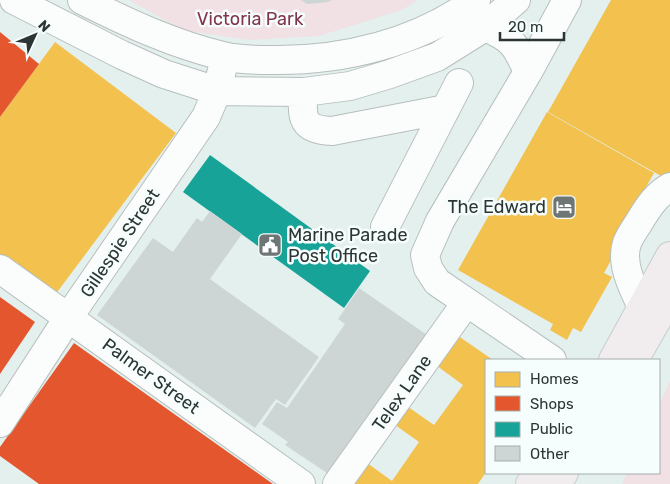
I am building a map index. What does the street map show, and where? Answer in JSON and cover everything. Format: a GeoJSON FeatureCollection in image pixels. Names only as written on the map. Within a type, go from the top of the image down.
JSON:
{"type":"FeatureCollection","features":[{"type":"Feature","properties":{"kind":"main road"},"geometry":{"type":"LineString","coordinates":[[614,359],[670,256]]}},
{"type":"Feature","properties":{"kind":"main road"},"geometry":{"type":"LineString","coordinates":[[635,359],[670,298]]}},
{"type":"Feature","properties":{"kind":"street"},"geometry":{"type":"LineString","coordinates":[[14,0],[122,55],[164,74],[217,91],[304,92],[350,86],[436,57],[485,27],[516,0]]}},
{"type":"Feature","properties":{"kind":"street"},"geometry":{"type":"LineString","coordinates":[[33,0],[53,20]]}},
{"type":"Feature","properties":{"kind":"street"},"geometry":{"type":"LineString","coordinates":[[82,0],[126,22],[178,44],[225,57],[301,61],[351,53],[389,44],[430,27],[461,11],[476,0]]}},
{"type":"Feature","properties":{"kind":"street"},"geometry":{"type":"LineString","coordinates":[[550,359],[437,282],[428,268],[425,254],[440,221],[528,72],[567,0]]}},
{"type":"Feature","properties":{"kind":"street"},"geometry":{"type":"LineString","coordinates":[[485,27],[504,35],[512,42],[519,51],[528,72]]}},
{"type":"Feature","properties":{"kind":"street"},"geometry":{"type":"LineString","coordinates":[[512,42],[548,35]]}},
{"type":"Feature","properties":{"kind":"street","name":"Gillespie Street"},"geometry":{"type":"LineString","coordinates":[[0,423],[68,318],[206,117],[217,91],[225,57]]}},
{"type":"Feature","properties":{"kind":"street"},"geometry":{"type":"LineString","coordinates":[[385,227],[459,84]]}},
{"type":"Feature","properties":{"kind":"street"},"geometry":{"type":"LineString","coordinates":[[304,92],[302,108],[305,122],[319,131],[332,131],[446,109]]}},
{"type":"Feature","properties":{"kind":"street"},"geometry":{"type":"LineString","coordinates":[[642,307],[632,287],[626,268],[627,243],[653,201],[663,190],[670,187]]}},
{"type":"Feature","properties":{"kind":"street","name":"Palmer Street"},"geometry":{"type":"LineString","coordinates":[[0,269],[301,484]]}},
{"type":"Feature","properties":{"kind":"street","name":"Telex Lane"},"geometry":{"type":"LineString","coordinates":[[337,484],[466,303]]}},
{"type":"Feature","properties":{"kind":"green space","name":"Victoria Park"},"geometry":{"type":"Polygon","coordinates":[[[129,0],[418,0],[402,10],[319,36],[248,40],[182,30],[129,0]]]}},
{"type":"Feature","properties":{"kind":"green space"},"geometry":{"type":"Polygon","coordinates":[[[670,381],[670,484],[622,484],[627,474],[660,474],[660,403],[670,381]]]}},
{"type":"Feature","properties":{"kind":"building: Homes"},"geometry":{"type":"Polygon","coordinates":[[[611,0],[670,0],[670,177],[668,180],[548,112],[611,0]]]}},
{"type":"Feature","properties":{"kind":"building: Homes"},"geometry":{"type":"Polygon","coordinates":[[[55,42],[176,133],[55,295],[0,254],[0,117],[55,42]]]}},
{"type":"Feature","properties":{"kind":"building: Homes","name":"The Edward"},"geometry":{"type":"Polygon","coordinates":[[[547,112],[654,173],[615,242],[620,244],[604,273],[612,277],[581,332],[573,328],[567,340],[550,330],[553,324],[458,270],[547,112]]]}},
{"type":"Feature","properties":{"kind":"building: Homes"},"geometry":{"type":"Polygon","coordinates":[[[454,333],[492,359],[485,359],[485,474],[478,484],[346,484],[363,460],[392,481],[419,442],[391,422],[404,404],[434,425],[463,385],[433,363],[454,333]]]}},
{"type":"Feature","properties":{"kind":"building: Shops"},"geometry":{"type":"Polygon","coordinates":[[[0,32],[39,64],[0,117],[0,32]]]}},
{"type":"Feature","properties":{"kind":"building: Shops"},"geometry":{"type":"Polygon","coordinates":[[[0,297],[35,322],[0,374],[0,297]]]}},
{"type":"Feature","properties":{"kind":"building: Shops"},"geometry":{"type":"Polygon","coordinates":[[[74,343],[273,484],[39,484],[0,456],[0,447],[74,343]]]}},
{"type":"Feature","properties":{"kind":"building: Public"},"geometry":{"type":"Polygon","coordinates":[[[210,155],[370,271],[344,308],[183,192],[210,155]]]}},
{"type":"Feature","properties":{"kind":"building: Other"},"geometry":{"type":"Polygon","coordinates":[[[301,0],[332,0],[307,4],[301,0]]]}},
{"type":"Feature","properties":{"kind":"building: Other"},"geometry":{"type":"Polygon","coordinates":[[[210,211],[242,234],[210,279],[319,357],[285,405],[276,399],[255,428],[97,315],[153,238],[173,252],[197,218],[202,222],[210,211]]]}},
{"type":"Feature","properties":{"kind":"building: Other"},"geometry":{"type":"Polygon","coordinates":[[[359,288],[430,337],[333,477],[285,445],[288,442],[262,424],[277,402],[287,408],[345,324],[338,319],[359,288]]]}},
{"type":"Feature","properties":{"kind":"place","name":"The Edward"},"geometry":{"type":"Point","coordinates":[564,207]}},
{"type":"Feature","properties":{"kind":"place","name":"Marine Parade Post Office"},"geometry":{"type":"Point","coordinates":[270,245]}}]}
